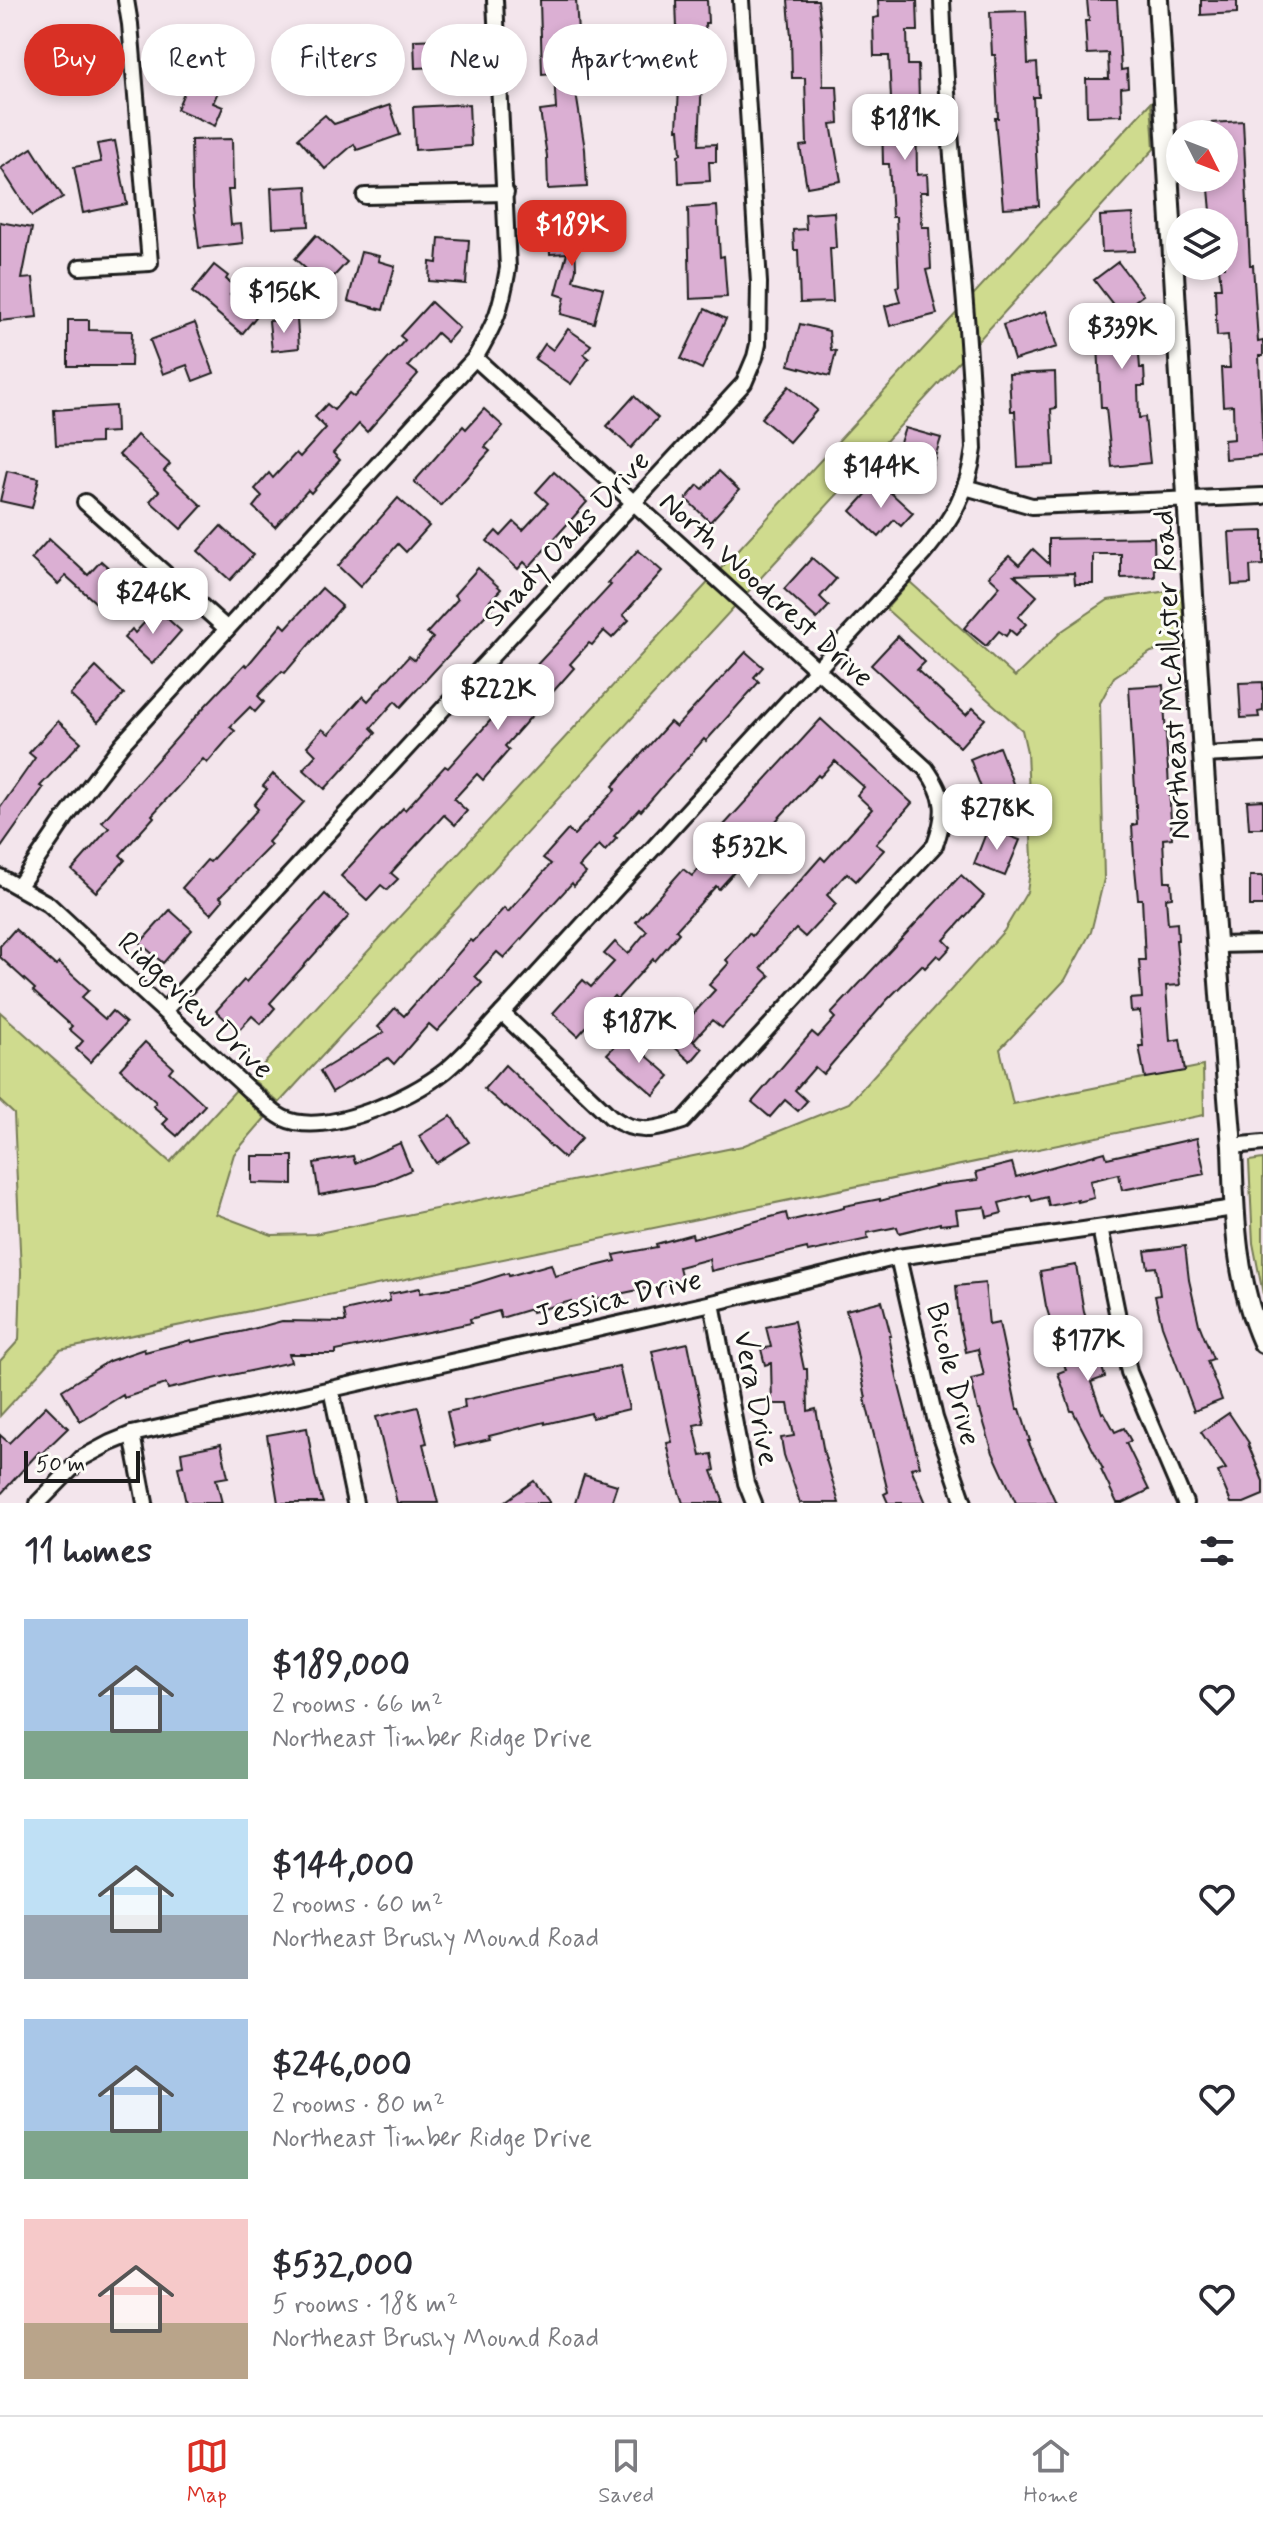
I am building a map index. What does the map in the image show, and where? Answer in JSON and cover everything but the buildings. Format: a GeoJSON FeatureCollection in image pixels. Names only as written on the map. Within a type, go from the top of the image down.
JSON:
{"type":"FeatureCollection","features":[{"type":"Feature","properties":{"kind":"street"},"geometry":{"type":"LineString","coordinates":[[80,267],[150,263],[126,0]]}},
{"type":"Feature","properties":{"kind":"street"},"geometry":{"type":"LineString","coordinates":[[19,886],[66,817],[122,744],[475,358],[495,326],[503,302],[508,268],[495,0]]}},
{"type":"Feature","properties":{"kind":"street","name":"Shady Oaks Drive"},"geometry":{"type":"LineString","coordinates":[[164,1011],[744,383],[758,344],[759,283],[741,0]]}},
{"type":"Feature","properties":{"kind":"street","name":"Ridgeview Drive"},"geometry":{"type":"LineString","coordinates":[[0,877],[48,904],[283,1118],[303,1124],[339,1122],[416,1091],[446,1070],[817,670],[946,526],[958,508],[973,458],[973,429],[942,0]]}},
{"type":"Feature","properties":{"kind":"street","name":"Northeast McAllister Road"},"geometry":{"type":"LineString","coordinates":[[1158,0],[1189,500],[1196,670],[1234,1208],[1242,1279],[1263,1343]]}},
{"type":"Feature","properties":{"kind":"street"},"geometry":{"type":"LineString","coordinates":[[365,196],[506,193]]}},
{"type":"Feature","properties":{"kind":"street","name":"North Woodcrest Drive"},"geometry":{"type":"LineString","coordinates":[[475,358],[926,769],[938,786],[943,802],[943,824],[935,845],[683,1121],[661,1128],[626,1128],[502,1013]]}},
{"type":"Feature","properties":{"kind":"street"},"geometry":{"type":"LineString","coordinates":[[965,487],[1032,506],[1263,496]]}},
{"type":"Feature","properties":{"kind":"street"},"geometry":{"type":"LineString","coordinates":[[85,502],[227,629]]}},
{"type":"Feature","properties":{"kind":"street"},"geometry":{"type":"LineString","coordinates":[[1203,755],[1263,752]]}},
{"type":"Feature","properties":{"kind":"street"},"geometry":{"type":"LineString","coordinates":[[1215,945],[1263,944]]}},
{"type":"Feature","properties":{"kind":"street"},"geometry":{"type":"LineString","coordinates":[[1232,1146],[1263,1143]]}},
{"type":"Feature","properties":{"kind":"street","name":"Jessica Drive"},"geometry":{"type":"LineString","coordinates":[[38,1503],[82,1458],[132,1434],[712,1303],[898,1257],[1234,1208]]}},
{"type":"Feature","properties":{"kind":"street"},"geometry":{"type":"LineString","coordinates":[[1100,1228],[1129,1372],[1185,1503]]}},
{"type":"Feature","properties":{"kind":"street","name":"Bicole Drive"},"geometry":{"type":"LineString","coordinates":[[898,1257],[935,1418],[964,1503]]}},
{"type":"Feature","properties":{"kind":"street","name":"Vera Drive"},"geometry":{"type":"LineString","coordinates":[[712,1303],[746,1483],[754,1503]]}},
{"type":"Feature","properties":{"kind":"street"},"geometry":{"type":"LineString","coordinates":[[331,1389],[355,1503]]}},
{"type":"Feature","properties":{"kind":"street"},"geometry":{"type":"LineString","coordinates":[[132,1434],[145,1503]]}},
{"type":"Feature","properties":{"kind":"green space"},"geometry":{"type":"Polygon","coordinates":[[[1151,102],[1154,149],[279,1103],[251,1078],[1151,102]]]}},
{"type":"Feature","properties":{"kind":"green space"},"geometry":{"type":"Polygon","coordinates":[[[910,582],[1015,677],[1062,631],[1108,600],[1181,589],[1186,644],[1151,652],[1114,677],[1100,703],[1104,879],[1091,932],[1065,980],[1000,1049],[1013,1104],[1203,1066],[1204,1115],[60,1350],[0,1416],[0,1361],[19,1340],[21,1272],[14,1114],[0,1101],[0,1012],[170,1162],[236,1090],[265,1118],[234,1154],[216,1214],[272,1235],[314,1234],[742,1146],[849,1103],[1004,931],[1027,892],[1032,859],[1027,752],[1022,730],[886,609],[910,582]]]}},
{"type":"Feature","properties":{"kind":"green space"},"geometry":{"type":"Polygon","coordinates":[[[1263,1159],[1263,1294],[1253,1243],[1249,1161],[1263,1159]]]}}]}
